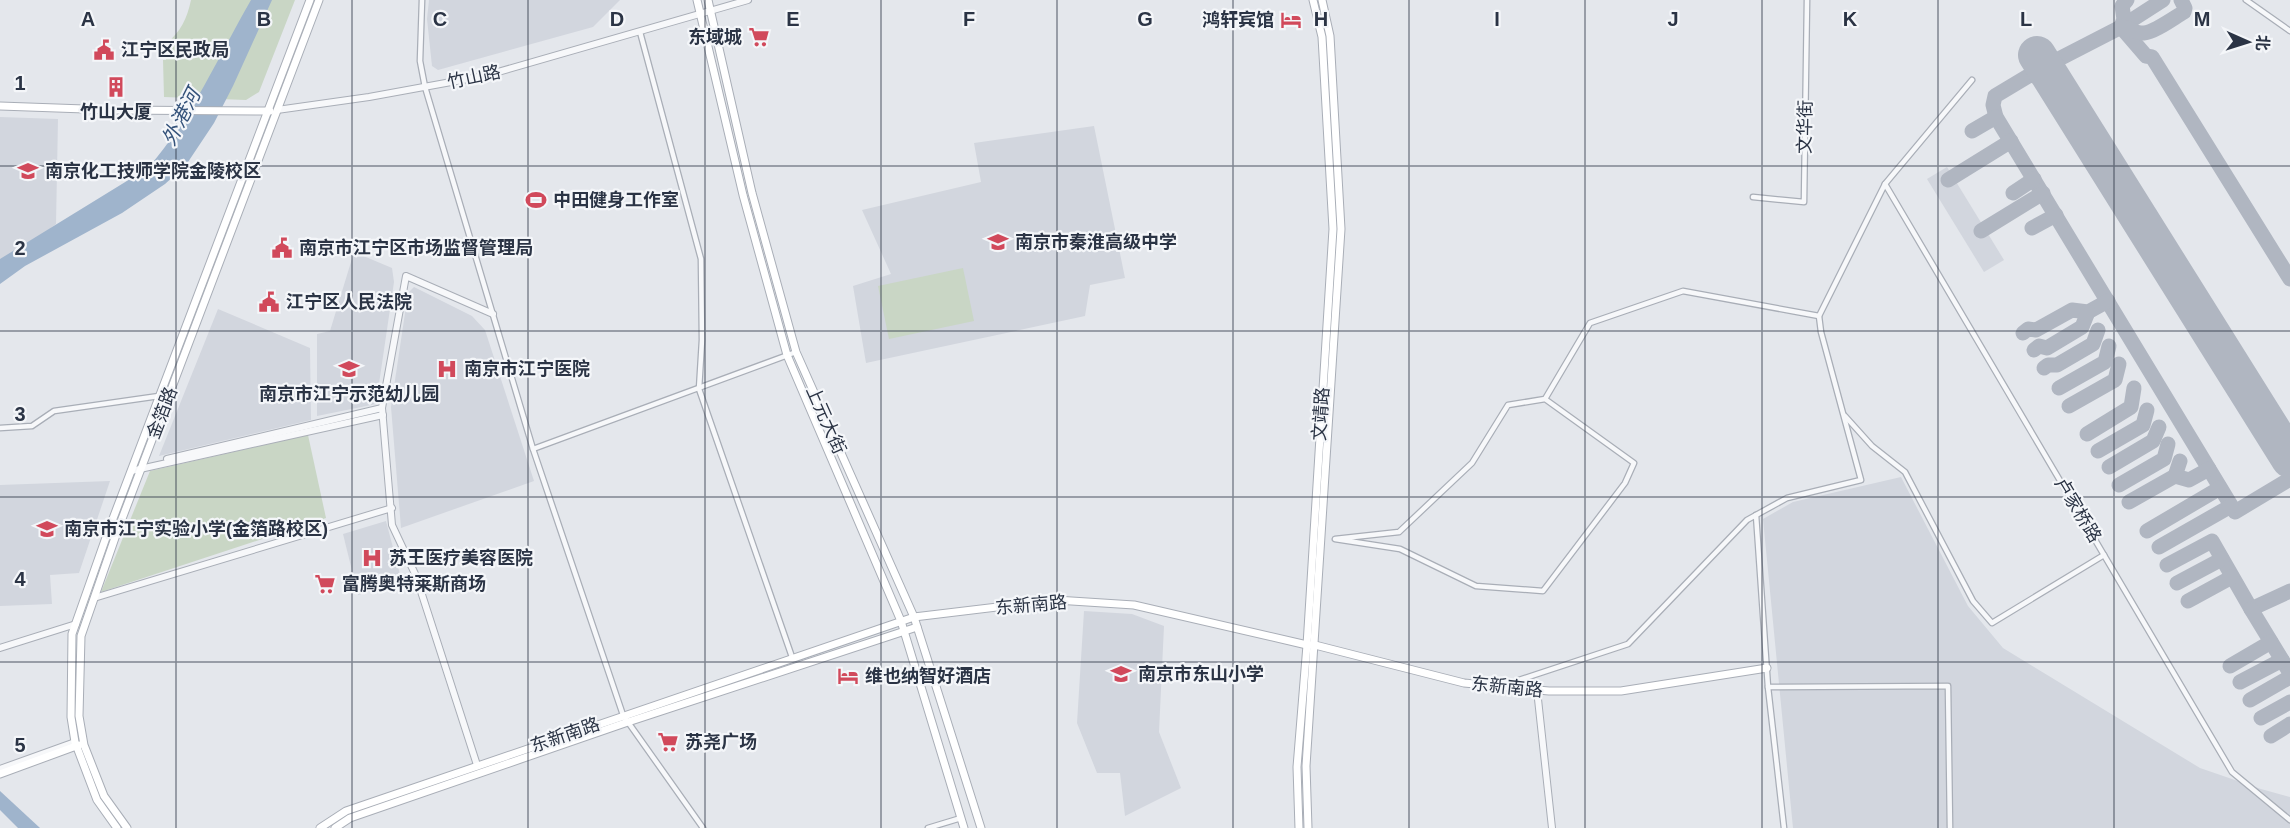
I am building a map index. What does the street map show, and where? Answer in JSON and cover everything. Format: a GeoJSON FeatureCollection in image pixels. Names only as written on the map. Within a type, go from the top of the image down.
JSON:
{"type":"FeatureCollection","features":[{"type":"Feature","properties":{"kind":"main road","name":"金箔路"},"geometry":{"type":"LineString","coordinates":[[117,828],[97,800],[76,744],[71,717],[72,634],[159,396],[310,0]]}},
{"type":"Feature","properties":{"kind":"main road","name":"金箔路"},"geometry":{"type":"LineString","coordinates":[[127,828],[104,796],[84,743],[79,716],[81,636],[142,466],[319,0]]}},
{"type":"Feature","properties":{"kind":"main road","name":"上元大街"},"geometry":{"type":"LineString","coordinates":[[697,0],[743,195],[787,355],[901,621],[964,828]]}},
{"type":"Feature","properties":{"kind":"main road","name":"上元大街"},"geometry":{"type":"LineString","coordinates":[[708,0],[752,193],[796,352],[914,617],[981,828]]}},
{"type":"Feature","properties":{"kind":"main road","name":"文靖路"},"geometry":{"type":"LineString","coordinates":[[1308,828],[1306,766],[1311,645],[1333,229],[1322,37],[1313,0]]}},
{"type":"Feature","properties":{"kind":"main road","name":"文靖路"},"geometry":{"type":"LineString","coordinates":[[1299,828],[1297,767],[1311,645],[1341,229],[1330,36],[1322,0]]}},
{"type":"Feature","properties":{"kind":"main road","name":"竹山路"},"geometry":{"type":"LineString","coordinates":[[0,106],[277,110]]}},
{"type":"Feature","properties":{"kind":"main road","name":"东新南路"},"geometry":{"type":"LineString","coordinates":[[321,828],[346,811],[901,621],[914,617],[1056,600],[1134,604],[1464,683],[1500,687],[1621,691],[1767,668]]}},
{"type":"Feature","properties":{"kind":"main road","name":"东新南路"},"geometry":{"type":"LineString","coordinates":[[335,828],[350,818],[628,722],[917,627]]}},
{"type":"Feature","properties":{"kind":"main road"},"geometry":{"type":"LineString","coordinates":[[0,774],[76,744],[84,743]]}},
{"type":"Feature","properties":{"kind":"street"},"geometry":{"type":"LineString","coordinates":[[422,0],[420,61],[425,87],[533,449],[623,715],[703,828]]}},
{"type":"Feature","properties":{"kind":"street","name":"竹山路"},"geometry":{"type":"LineString","coordinates":[[277,110],[484,76],[748,0]]}},
{"type":"Feature","properties":{"kind":"street","name":"文华街"},"geometry":{"type":"LineString","coordinates":[[1753,197],[1804,202],[1808,0]]}},
{"type":"Feature","properties":{"kind":"street"},"geometry":{"type":"LineString","coordinates":[[2246,0],[2290,32]]}},
{"type":"Feature","properties":{"kind":"street"},"geometry":{"type":"LineString","coordinates":[[640,32],[701,259],[702,339],[699,389],[792,657]]}},
{"type":"Feature","properties":{"kind":"street"},"geometry":{"type":"LineString","coordinates":[[1500,687],[1628,644],[1747,520],[1787,498],[1861,480],[1821,332],[1819,316],[1885,184],[1972,80]]}},
{"type":"Feature","properties":{"kind":"street","name":"卢家桥路"},"geometry":{"type":"LineString","coordinates":[[1885,184],[2232,772],[2290,820]]}},
{"type":"Feature","properties":{"kind":"street"},"geometry":{"type":"LineString","coordinates":[[477,765],[416,576],[393,525],[383,412],[405,276],[493,314]]}},
{"type":"Feature","properties":{"kind":"street"},"geometry":{"type":"LineString","coordinates":[[1545,399],[1590,323],[1683,291],[1819,316]]}},
{"type":"Feature","properties":{"kind":"street"},"geometry":{"type":"LineString","coordinates":[[533,449],[796,352]]}},
{"type":"Feature","properties":{"kind":"street"},"geometry":{"type":"LineString","coordinates":[[0,428],[32,426],[54,411],[159,396]]}},
{"type":"Feature","properties":{"kind":"street"},"geometry":{"type":"LineString","coordinates":[[1545,399],[1634,463],[1625,483],[1543,591],[1476,586],[1400,549],[1335,539],[1399,532],[1472,463],[1508,405],[1545,399]]}},
{"type":"Feature","properties":{"kind":"street"},"geometry":{"type":"LineString","coordinates":[[132,469],[383,412]]}},
{"type":"Feature","properties":{"kind":"street"},"geometry":{"type":"LineString","coordinates":[[1843,414],[1872,446],[1905,472],[1973,600],[1992,623],[2104,555]]}},
{"type":"Feature","properties":{"kind":"street"},"geometry":{"type":"LineString","coordinates":[[94,598],[392,508]]}},
{"type":"Feature","properties":{"kind":"street"},"geometry":{"type":"LineString","coordinates":[[1756,515],[1768,687],[1784,828]]}},
{"type":"Feature","properties":{"kind":"street"},"geometry":{"type":"LineString","coordinates":[[0,648],[76,624]]}},
{"type":"Feature","properties":{"kind":"street"},"geometry":{"type":"LineString","coordinates":[[1768,687],[1948,686],[1950,828]]}},
{"type":"Feature","properties":{"kind":"street"},"geometry":{"type":"LineString","coordinates":[[1537,690],[1552,828]]}},
{"type":"Feature","properties":{"kind":"street"},"geometry":{"type":"LineString","coordinates":[[0,769],[76,744]]}},
{"type":"Feature","properties":{"kind":"street"},"geometry":{"type":"LineString","coordinates":[[928,828],[961,818]]}},
{"type":"Feature","properties":{"kind":"shaded area"},"geometry":{"type":"Polygon","coordinates":[[[429,0],[620,0],[593,27],[438,70],[432,66],[427,19],[429,0]]]}},
{"type":"Feature","properties":{"kind":"shaded area","name":"南京化工技师学院金陵校区"},"geometry":{"type":"Polygon","coordinates":[[[0,117],[58,119],[56,224],[0,267],[0,117]]]}},
{"type":"Feature","properties":{"kind":"shaded area","name":"南京市秦淮高级中学"},"geometry":{"type":"Polygon","coordinates":[[[1094,126],[1125,278],[1090,285],[1085,316],[866,363],[853,286],[891,274],[862,210],[981,182],[974,143],[1094,126]]]}},
{"type":"Feature","properties":{"kind":"shaded area"},"geometry":{"type":"Polygon","coordinates":[[[1947,167],[2004,260],[1984,272],[1927,179],[1947,167]]]}},
{"type":"Feature","properties":{"kind":"shaded area","name":"南京市江宁示范幼儿园"},"geometry":{"type":"Polygon","coordinates":[[[354,252],[392,268],[394,282],[376,404],[317,416],[317,334],[330,331],[354,252]]]}},
{"type":"Feature","properties":{"kind":"shaded area","name":"南京市江宁医院"},"geometry":{"type":"Polygon","coordinates":[[[414,287],[472,316],[485,330],[534,481],[401,528],[391,407],[408,293],[414,287]]]}},
{"type":"Feature","properties":{"kind":"shaded area"},"geometry":{"type":"Polygon","coordinates":[[[218,309],[310,348],[311,420],[159,456],[218,309]]]}},
{"type":"Feature","properties":{"kind":"shaded area"},"geometry":{"type":"Polygon","coordinates":[[[1901,477],[1968,606],[2003,648],[2200,768],[2290,797],[2290,828],[1793,828],[1763,519],[1793,502],[1901,477]]]}},
{"type":"Feature","properties":{"kind":"shaded area","name":"南京市江宁实验小学(金箔路校区)"},"geometry":{"type":"Polygon","coordinates":[[[110,481],[79,573],[50,575],[52,604],[0,606],[0,485],[110,481]]]}},
{"type":"Feature","properties":{"kind":"shaded area","name":"苏王医疗美容医院"},"geometry":{"type":"Polygon","coordinates":[[[386,521],[402,582],[358,595],[343,534],[386,521]]]}},
{"type":"Feature","properties":{"kind":"shaded area","name":"南京市东山小学"},"geometry":{"type":"Polygon","coordinates":[[[1084,611],[1132,614],[1164,626],[1159,732],[1181,788],[1125,816],[1120,773],[1097,773],[1077,723],[1084,611]]]}},
{"type":"Feature","properties":{"kind":"green space"},"geometry":{"type":"Polygon","coordinates":[[[191,0],[295,0],[259,92],[246,100],[164,97],[163,60],[166,60],[166,44],[183,24],[191,0]]]}},
{"type":"Feature","properties":{"kind":"green space"},"geometry":{"type":"Polygon","coordinates":[[[963,268],[974,321],[889,339],[878,286],[963,268]]]}},
{"type":"Feature","properties":{"kind":"green space"},"geometry":{"type":"Polygon","coordinates":[[[308,435],[326,518],[101,592],[150,471],[308,435]]]}},
{"type":"Feature","properties":{"kind":"water"},"geometry":{"type":"Polygon","coordinates":[[[251,0],[272,0],[214,123],[186,165],[165,184],[122,213],[25,266],[0,284],[0,259],[148,168],[178,129],[204,87],[251,0]]]}},
{"type":"Feature","properties":{"kind":"water"},"geometry":{"type":"Polygon","coordinates":[[[0,791],[40,828],[18,828],[0,810],[0,791]]]}},
{"type":"Feature","properties":{"kind":"taxiway"},"geometry":{"type":"LineString","coordinates":[[2121,27],[2124,19],[2122,6],[2127,0]]}},
{"type":"Feature","properties":{"kind":"taxiway"},"geometry":{"type":"LineString","coordinates":[[2121,27],[2163,0]]}},
{"type":"Feature","properties":{"kind":"taxiway"},"geometry":{"type":"LineString","coordinates":[[2055,61],[2121,27],[2141,33],[2154,30],[2184,12],[2185,8],[2181,0]]}},
{"type":"Feature","properties":{"kind":"taxiway"},"geometry":{"type":"LineString","coordinates":[[2121,27],[2146,56],[2152,57],[2290,279]]}},
{"type":"Feature","properties":{"kind":"taxiway"},"geometry":{"type":"LineString","coordinates":[[2057,87],[2044,78],[2030,75],[1995,96],[1993,105],[1996,117],[2235,512],[2290,479]]}},
{"type":"Feature","properties":{"kind":"taxiway"},"geometry":{"type":"LineString","coordinates":[[1972,131],[1996,117]]}},
{"type":"Feature","properties":{"kind":"taxiway"},"geometry":{"type":"LineString","coordinates":[[1948,180],[2011,141]]}},
{"type":"Feature","properties":{"kind":"taxiway"},"geometry":{"type":"LineString","coordinates":[[2013,193],[2034,179]]}},
{"type":"Feature","properties":{"kind":"taxiway"},"geometry":{"type":"LineString","coordinates":[[1981,231],[2043,193]]}},
{"type":"Feature","properties":{"kind":"taxiway"},"geometry":{"type":"LineString","coordinates":[[2032,228],[2056,215]]}},
{"type":"Feature","properties":{"kind":"taxiway"},"geometry":{"type":"LineString","coordinates":[[2023,333],[2028,329],[2036,330],[2072,310],[2088,312],[2108,301]]}},
{"type":"Feature","properties":{"kind":"taxiway"},"geometry":{"type":"LineString","coordinates":[[2034,350],[2039,346],[2047,348],[2082,327],[2088,312]]}},
{"type":"Feature","properties":{"kind":"taxiway"},"geometry":{"type":"LineString","coordinates":[[2044,368],[2048,365],[2057,365],[2093,344],[2098,330]]}},
{"type":"Feature","properties":{"kind":"taxiway"},"geometry":{"type":"LineString","coordinates":[[2059,388],[2105,362],[2109,346]]}},
{"type":"Feature","properties":{"kind":"taxiway"},"geometry":{"type":"LineString","coordinates":[[2069,406],[2115,380],[2119,364]]}},
{"type":"Feature","properties":{"kind":"taxiway"},"geometry":{"type":"LineString","coordinates":[[2087,434],[2131,407],[2134,388]]}},
{"type":"Feature","properties":{"kind":"taxiway"},"geometry":{"type":"LineString","coordinates":[[2098,451],[2143,425],[2147,410]]}},
{"type":"Feature","properties":{"kind":"taxiway"},"geometry":{"type":"LineString","coordinates":[[2109,467],[2153,441],[2159,427]]}},
{"type":"Feature","properties":{"kind":"taxiway"},"geometry":{"type":"LineString","coordinates":[[2119,485],[2164,459],[2168,444]]}},
{"type":"Feature","properties":{"kind":"taxiway"},"geometry":{"type":"LineString","coordinates":[[2129,502],[2175,476],[2180,461]]}},
{"type":"Feature","properties":{"kind":"taxiway"},"geometry":{"type":"LineString","coordinates":[[2175,476],[2189,480],[2209,469]]}},
{"type":"Feature","properties":{"kind":"taxiway"},"geometry":{"type":"LineString","coordinates":[[2147,531],[2220,488]]}},
{"type":"Feature","properties":{"kind":"taxiway"},"geometry":{"type":"LineString","coordinates":[[2159,547],[2231,506]]}},
{"type":"Feature","properties":{"kind":"taxiway"},"geometry":{"type":"LineString","coordinates":[[2167,565],[2212,541],[2251,609],[2290,591]]}},
{"type":"Feature","properties":{"kind":"taxiway"},"geometry":{"type":"LineString","coordinates":[[2177,583],[2222,559]]}},
{"type":"Feature","properties":{"kind":"taxiway"},"geometry":{"type":"LineString","coordinates":[[2188,601],[2232,577]]}},
{"type":"Feature","properties":{"kind":"taxiway"},"geometry":{"type":"LineString","coordinates":[[2251,609],[2290,673]]}},
{"type":"Feature","properties":{"kind":"taxiway"},"geometry":{"type":"LineString","coordinates":[[2230,666],[2271,642]]}},
{"type":"Feature","properties":{"kind":"taxiway"},"geometry":{"type":"LineString","coordinates":[[2240,682],[2282,660]]}},
{"type":"Feature","properties":{"kind":"taxiway"},"geometry":{"type":"LineString","coordinates":[[2250,700],[2290,677]]}},
{"type":"Feature","properties":{"kind":"taxiway"},"geometry":{"type":"LineString","coordinates":[[2261,718],[2290,702]]}},
{"type":"Feature","properties":{"kind":"taxiway"},"geometry":{"type":"LineString","coordinates":[[2271,736],[2290,724]]}},
{"type":"Feature","properties":{"kind":"runway"},"geometry":{"type":"LineString","coordinates":[[2037,55],[2290,459]]}},
{"type":"Feature","properties":{"kind":"place","name":"鸿轩宾馆"},"geometry":{"type":"Point","coordinates":[1291,20]}},
{"type":"Feature","properties":{"kind":"place","name":"东域城"},"geometry":{"type":"Point","coordinates":[759,37]}},
{"type":"Feature","properties":{"kind":"place","name":"江宁区民政局"},"geometry":{"type":"Point","coordinates":[104,50]}},
{"type":"Feature","properties":{"kind":"place","name":"竹山大厦"},"geometry":{"type":"Point","coordinates":[116,87]}},
{"type":"Feature","properties":{"kind":"place","name":"南京化工技师学院金陵校区"},"geometry":{"type":"Point","coordinates":[28,171]}},
{"type":"Feature","properties":{"kind":"place","name":"中田健身工作室"},"geometry":{"type":"Point","coordinates":[536,200]}},
{"type":"Feature","properties":{"kind":"place","name":"南京市秦淮高级中学"},"geometry":{"type":"Point","coordinates":[998,242]}},
{"type":"Feature","properties":{"kind":"place","name":"南京市江宁区市场监督管理局"},"geometry":{"type":"Point","coordinates":[282,248]}},
{"type":"Feature","properties":{"kind":"place","name":"江宁区人民法院"},"geometry":{"type":"Point","coordinates":[269,302]}},
{"type":"Feature","properties":{"kind":"place","name":"南京市江宁示范幼儿园"},"geometry":{"type":"Point","coordinates":[349,369]}},
{"type":"Feature","properties":{"kind":"place","name":"南京市江宁医院"},"geometry":{"type":"Point","coordinates":[447,369]}},
{"type":"Feature","properties":{"kind":"place","name":"南京市江宁实验小学(金箔路校区)"},"geometry":{"type":"Point","coordinates":[47,529]}},
{"type":"Feature","properties":{"kind":"place","name":"苏王医疗美容医院"},"geometry":{"type":"Point","coordinates":[372,558]}},
{"type":"Feature","properties":{"kind":"place","name":"富腾奥特莱斯商场"},"geometry":{"type":"Point","coordinates":[325,584]}},
{"type":"Feature","properties":{"kind":"place","name":"南京市东山小学"},"geometry":{"type":"Point","coordinates":[1121,674]}},
{"type":"Feature","properties":{"kind":"place","name":"维也纳智好酒店"},"geometry":{"type":"Point","coordinates":[848,676]}},
{"type":"Feature","properties":{"kind":"place","name":"苏尧广场"},"geometry":{"type":"Point","coordinates":[668,742]}},
{"type":"Feature","properties":{"kind":"water label","name":"外港河"},"geometry":{"type":"Point","coordinates":[181,117]}}]}
